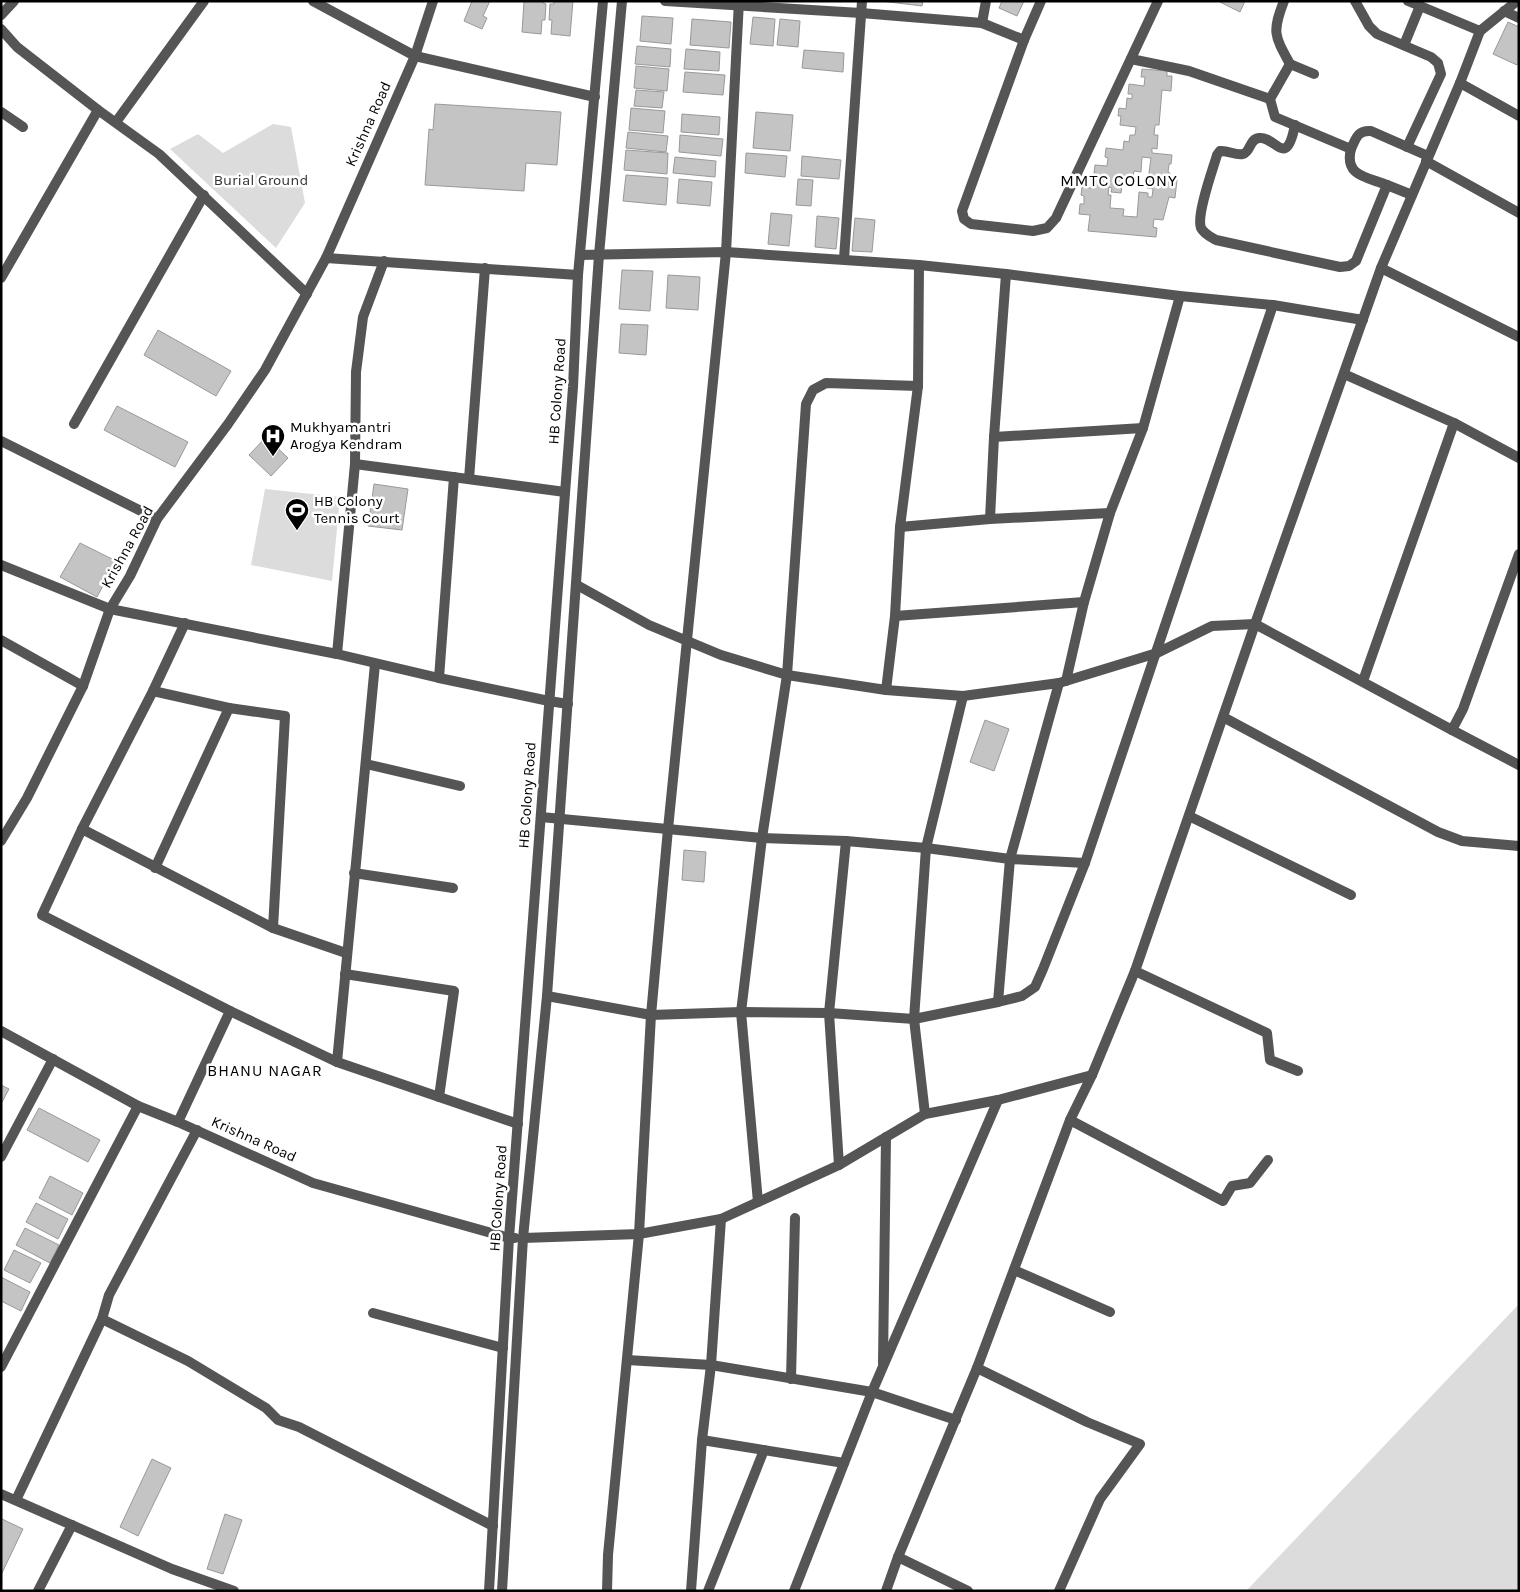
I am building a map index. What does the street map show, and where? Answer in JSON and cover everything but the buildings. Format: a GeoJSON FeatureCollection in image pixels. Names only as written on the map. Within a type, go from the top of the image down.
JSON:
{"type":"FeatureCollection","features":[{"type":"Feature","properties":{"kind":"street"},"geometry":{"type":"LineString","coordinates":[[1,15],[14,1]]}},
{"type":"Feature","properties":{"kind":"street"},"geometry":{"type":"LineString","coordinates":[[116,122],[204,1]]}},
{"type":"Feature","properties":{"kind":"street"},"geometry":{"type":"LineString","coordinates":[[313,1],[415,56],[595,98]]}},
{"type":"Feature","properties":{"kind":"street","name":"Krishna Road"},"geometry":{"type":"LineString","coordinates":[[1,841],[4,830],[27,798],[83,686],[110,608],[130,576],[157,518],[228,424],[265,370],[326,258],[415,56],[434,1]]}},
{"type":"Feature","properties":{"kind":"street","name":"HB Colony Road"},"geometry":{"type":"LineString","coordinates":[[489,1591],[509,1238],[565,492],[578,275],[603,1]]}},
{"type":"Feature","properties":{"kind":"street"},"geometry":{"type":"LineString","coordinates":[[502,1591],[523,1238],[547,996],[600,255],[622,1]]}},
{"type":"Feature","properties":{"kind":"street"},"geometry":{"type":"LineString","coordinates":[[665,1],[738,4],[982,23],[1024,40]]}},
{"type":"Feature","properties":{"kind":"street"},"geometry":{"type":"LineString","coordinates":[[844,259],[862,1]]}},
{"type":"Feature","properties":{"kind":"street"},"geometry":{"type":"LineString","coordinates":[[982,23],[986,1]]}},
{"type":"Feature","properties":{"kind":"street"},"geometry":{"type":"LineString","coordinates":[[1041,1],[1024,40],[962,211],[964,219],[971,224],[1033,231],[1047,228],[1056,218],[1158,1]]}},
{"type":"Feature","properties":{"kind":"street"},"geometry":{"type":"LineString","coordinates":[[1284,1],[1275,32],[1278,42],[1290,64],[1314,74]]}},
{"type":"Feature","properties":{"kind":"street"},"geometry":{"type":"LineString","coordinates":[[1355,1],[1377,34],[1431,57],[1438,63],[1441,74],[1407,147]]}},
{"type":"Feature","properties":{"kind":"street"},"geometry":{"type":"LineString","coordinates":[[1408,1],[1480,31]]}},
{"type":"Feature","properties":{"kind":"street"},"geometry":{"type":"LineString","coordinates":[[886,1591],[898,1557],[977,1368],[1070,1120],[1092,1075],[1135,971],[1254,624],[1381,268],[1460,83],[1480,31],[1517,1]]}},
{"type":"Feature","properties":{"kind":"street"},"geometry":{"type":"LineString","coordinates":[[607,1591],[608,1555],[639,1234],[651,1015],[726,252],[738,4]]}},
{"type":"Feature","properties":{"kind":"street"},"geometry":{"type":"LineString","coordinates":[[1404,45],[1420,6]]}},
{"type":"Feature","properties":{"kind":"street"},"geometry":{"type":"LineString","coordinates":[[1504,11],[1519,18]]}},
{"type":"Feature","properties":{"kind":"street"},"geometry":{"type":"LineString","coordinates":[[1,29],[17,47],[98,110],[159,154],[307,294]]}},
{"type":"Feature","properties":{"kind":"street"},"geometry":{"type":"LineString","coordinates":[[1131,59],[1189,71],[1270,99]]}},
{"type":"Feature","properties":{"kind":"street"},"geometry":{"type":"LineString","coordinates":[[1290,64],[1270,99],[1275,117],[1351,149]]}},
{"type":"Feature","properties":{"kind":"street"},"geometry":{"type":"LineString","coordinates":[[1460,83],[1519,116]]}},
{"type":"Feature","properties":{"kind":"street"},"geometry":{"type":"LineString","coordinates":[[1,278],[98,110]]}},
{"type":"Feature","properties":{"kind":"street"},"geometry":{"type":"LineString","coordinates":[[1,112],[23,127]]}},
{"type":"Feature","properties":{"kind":"street"},"geometry":{"type":"LineString","coordinates":[[1295,125],[1290,144],[1286,148],[1279,148],[1262,138],[1257,138],[1252,141],[1248,151],[1243,154],[1236,154],[1226,150],[1220,151],[1217,155],[1200,216],[1201,228],[1207,235],[1216,240],[1340,268],[1349,266],[1356,261],[1387,185]]}},
{"type":"Feature","properties":{"kind":"street"},"geometry":{"type":"LineString","coordinates":[[1412,195],[1356,172],[1350,167],[1349,158],[1357,135],[1364,130],[1371,131],[1407,147],[1519,213]]}},
{"type":"Feature","properties":{"kind":"street"},"geometry":{"type":"LineString","coordinates":[[74,424],[204,195]]}},
{"type":"Feature","properties":{"kind":"street"},"geometry":{"type":"LineString","coordinates":[[580,255],[726,252],[919,265],[1273,305],[1363,320]]}},
{"type":"Feature","properties":{"kind":"street"},"geometry":{"type":"LineString","coordinates":[[326,258],[578,275]]}},
{"type":"Feature","properties":{"kind":"street"},"geometry":{"type":"LineString","coordinates":[[337,654],[355,464],[356,372],[363,317],[384,261]]}},
{"type":"Feature","properties":{"kind":"street"},"geometry":{"type":"LineString","coordinates":[[886,690],[894,616],[900,527],[918,386],[919,265]]}},
{"type":"Feature","properties":{"kind":"street"},"geometry":{"type":"LineString","coordinates":[[469,479],[484,268]]}},
{"type":"Feature","properties":{"kind":"street"},"geometry":{"type":"LineString","coordinates":[[1381,268],[1519,337]]}},
{"type":"Feature","properties":{"kind":"street"},"geometry":{"type":"LineString","coordinates":[[990,519],[1006,274]]}},
{"type":"Feature","properties":{"kind":"street"},"geometry":{"type":"LineString","coordinates":[[998,1002],[1010,859],[1110,513],[1143,428],[1180,296]]}},
{"type":"Feature","properties":{"kind":"street"},"geometry":{"type":"LineString","coordinates":[[547,996],[651,1015],[741,1012],[829,1013],[914,1019],[1022,996],[1035,987],[1085,863],[1273,305]]}},
{"type":"Feature","properties":{"kind":"street"},"geometry":{"type":"LineString","coordinates":[[1344,374],[1454,423],[1519,458]]}},
{"type":"Feature","properties":{"kind":"street"},"geometry":{"type":"LineString","coordinates":[[758,1202],[741,1012],[762,838],[787,674],[806,404],[813,390],[826,383],[918,386]]}},
{"type":"Feature","properties":{"kind":"street"},"geometry":{"type":"LineString","coordinates":[[1363,681],[1454,423]]}},
{"type":"Feature","properties":{"kind":"street"},"geometry":{"type":"LineString","coordinates":[[994,437],[1143,428]]}},
{"type":"Feature","properties":{"kind":"street"},"geometry":{"type":"LineString","coordinates":[[1,441],[157,518]]}},
{"type":"Feature","properties":{"kind":"street"},"geometry":{"type":"LineString","coordinates":[[355,464],[565,492]]}},
{"type":"Feature","properties":{"kind":"street"},"geometry":{"type":"LineString","coordinates":[[439,678],[454,477]]}},
{"type":"Feature","properties":{"kind":"street"},"geometry":{"type":"LineString","coordinates":[[900,527],[990,519],[1110,513]]}},
{"type":"Feature","properties":{"kind":"street"},"geometry":{"type":"LineString","coordinates":[[1452,730],[1463,709],[1519,554]]}},
{"type":"Feature","properties":{"kind":"street"},"geometry":{"type":"LineString","coordinates":[[1,565],[110,608],[337,654],[439,678],[568,704]]}},
{"type":"Feature","properties":{"kind":"street"},"geometry":{"type":"LineString","coordinates":[[577,584],[649,625],[721,655],[787,674],[886,690],[962,696],[1062,682],[1157,653],[1212,626],[1254,624],[1519,765]]}},
{"type":"Feature","properties":{"kind":"street"},"geometry":{"type":"LineString","coordinates":[[894,616],[1084,602]]}},
{"type":"Feature","properties":{"kind":"street"},"geometry":{"type":"LineString","coordinates":[[185,623],[153,691],[82,829],[42,916],[230,1011],[337,1062],[518,1124]]}},
{"type":"Feature","properties":{"kind":"street"},"geometry":{"type":"LineString","coordinates":[[1,640],[83,686]]}},
{"type":"Feature","properties":{"kind":"street"},"geometry":{"type":"LineString","coordinates":[[337,1062],[375,664]]}},
{"type":"Feature","properties":{"kind":"street"},"geometry":{"type":"LineString","coordinates":[[153,691],[229,708],[285,716],[273,928]]}},
{"type":"Feature","properties":{"kind":"street"},"geometry":{"type":"LineString","coordinates":[[925,1114],[914,1019],[926,848],[962,696]]}},
{"type":"Feature","properties":{"kind":"street"},"geometry":{"type":"LineString","coordinates":[[155,868],[229,708]]}},
{"type":"Feature","properties":{"kind":"street"},"geometry":{"type":"LineString","coordinates":[[1223,717],[1438,832],[1462,841],[1519,846]]}},
{"type":"Feature","properties":{"kind":"street"},"geometry":{"type":"LineString","coordinates":[[366,764],[460,786]]}},
{"type":"Feature","properties":{"kind":"street"},"geometry":{"type":"LineString","coordinates":[[540,816],[762,838],[846,841],[926,848],[1010,859],[1085,863]]}},
{"type":"Feature","properties":{"kind":"street"},"geometry":{"type":"LineString","coordinates":[[1188,816],[1351,895]]}},
{"type":"Feature","properties":{"kind":"street"},"geometry":{"type":"LineString","coordinates":[[82,829],[273,928],[346,953]]}},
{"type":"Feature","properties":{"kind":"street"},"geometry":{"type":"LineString","coordinates":[[839,1165],[829,1013],[846,841]]}},
{"type":"Feature","properties":{"kind":"street"},"geometry":{"type":"LineString","coordinates":[[354,872],[453,888]]}},
{"type":"Feature","properties":{"kind":"street"},"geometry":{"type":"LineString","coordinates":[[1135,971],[1267,1033],[1270,1060],[1298,1071]]}},
{"type":"Feature","properties":{"kind":"street"},"geometry":{"type":"LineString","coordinates":[[345,974],[454,991],[439,1097]]}},
{"type":"Feature","properties":{"kind":"street"},"geometry":{"type":"LineString","coordinates":[[178,1122],[230,1011]]}},
{"type":"Feature","properties":{"kind":"street","name":"Krishna Road"},"geometry":{"type":"LineString","coordinates":[[1,1031],[138,1106],[197,1130],[313,1183],[509,1238],[639,1234],[721,1219],[839,1165],[925,1114],[998,1100],[1092,1075]]}},
{"type":"Feature","properties":{"kind":"street"},"geometry":{"type":"LineString","coordinates":[[1,1158],[53,1059]]}},
{"type":"Feature","properties":{"kind":"street"},"geometry":{"type":"LineString","coordinates":[[794,1591],[872,1392],[998,1100]]}},
{"type":"Feature","properties":{"kind":"street"},"geometry":{"type":"LineString","coordinates":[[1,1367],[138,1106]]}},
{"type":"Feature","properties":{"kind":"street"},"geometry":{"type":"LineString","coordinates":[[1070,1120],[1223,1201],[1232,1186],[1250,1183],[1268,1160]]}},
{"type":"Feature","properties":{"kind":"street"},"geometry":{"type":"LineString","coordinates":[[16,1500],[102,1319],[109,1295],[197,1130]]}},
{"type":"Feature","properties":{"kind":"street"},"geometry":{"type":"LineString","coordinates":[[883,1368],[886,1137]]}},
{"type":"Feature","properties":{"kind":"street"},"geometry":{"type":"LineString","coordinates":[[791,1379],[795,1218]]}},
{"type":"Feature","properties":{"kind":"street"},"geometry":{"type":"LineString","coordinates":[[691,1591],[702,1440],[711,1365],[721,1219]]}},
{"type":"Feature","properties":{"kind":"street"},"geometry":{"type":"LineString","coordinates":[[1014,1270],[1110,1312]]}},
{"type":"Feature","properties":{"kind":"street"},"geometry":{"type":"LineString","coordinates":[[373,1313],[503,1348]]}},
{"type":"Feature","properties":{"kind":"street"},"geometry":{"type":"LineString","coordinates":[[102,1319],[188,1361],[266,1408],[278,1420],[299,1427],[493,1526]]}},
{"type":"Feature","properties":{"kind":"street"},"geometry":{"type":"LineString","coordinates":[[627,1360],[711,1365],[872,1392],[956,1420]]}},
{"type":"Feature","properties":{"kind":"street"},"geometry":{"type":"LineString","coordinates":[[977,1368],[1087,1422],[1140,1444],[1100,1499],[1059,1591]]}},
{"type":"Feature","properties":{"kind":"street"},"geometry":{"type":"LineString","coordinates":[[702,1440],[844,1463]]}},
{"type":"Feature","properties":{"kind":"street"},"geometry":{"type":"LineString","coordinates":[[708,1591],[764,1450]]}},
{"type":"Feature","properties":{"kind":"street"},"geometry":{"type":"LineString","coordinates":[[1,1494],[172,1569],[234,1591]]}},
{"type":"Feature","properties":{"kind":"street"},"geometry":{"type":"LineString","coordinates":[[38,1591],[72,1525]]}},
{"type":"Feature","properties":{"kind":"street"},"geometry":{"type":"LineString","coordinates":[[898,1557],[968,1591]]}},
{"type":"Feature","properties":{"kind":"green space","name":"Burial Ground"},"geometry":{"type":"Polygon","coordinates":[[[273,124],[291,127],[305,203],[276,248],[170,149],[198,134],[223,153],[273,124]]]}},
{"type":"Feature","properties":{"kind":"green space","name":"HB Colony Tennis Court"},"geometry":{"type":"Polygon","coordinates":[[[265,489],[340,497],[332,581],[251,565],[265,489]]]}},
{"type":"Feature","properties":{"kind":"green space"},"geometry":{"type":"Polygon","coordinates":[[[1519,1304],[1519,1591],[1246,1591],[1519,1304]]]}},
{"type":"Feature","properties":{"kind":"place","name":"Mukhyamantri Arogya Kendram"},"geometry":{"type":"Point","coordinates":[273,457]}},
{"type":"Feature","properties":{"kind":"place","name":"HB Colony Tennis Court"},"geometry":{"type":"Point","coordinates":[297,531]}},
{"type":"Feature","properties":{"kind":"district","name":"MMTC COLONY"},"geometry":{"type":"Point","coordinates":[1119,180]}},
{"type":"Feature","properties":{"kind":"district","name":"BHANU NAGAR"},"geometry":{"type":"Point","coordinates":[265,1070]}}]}
